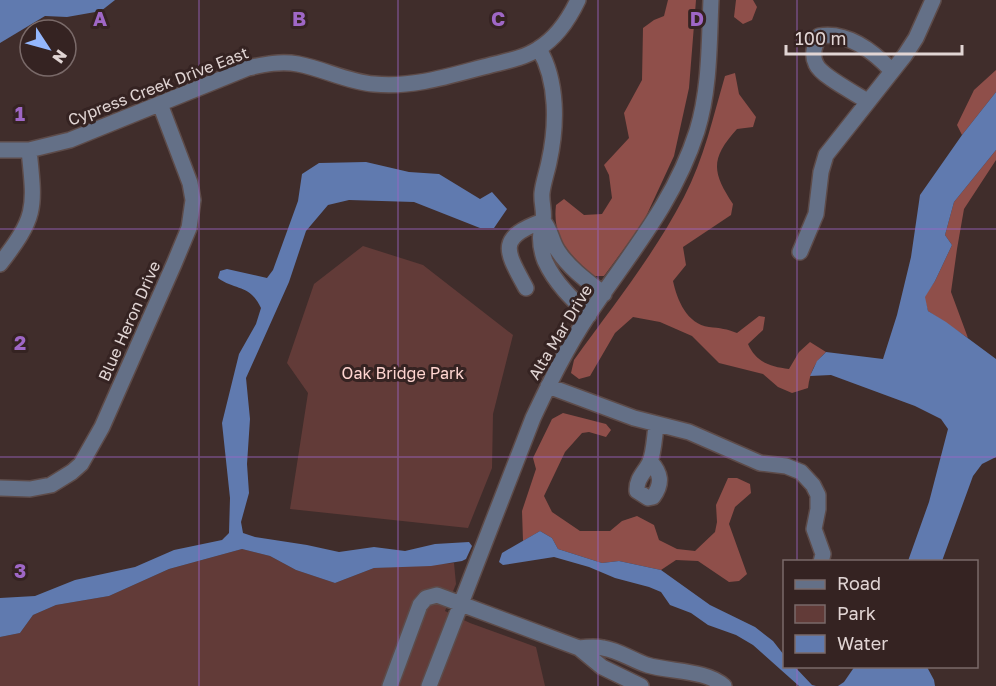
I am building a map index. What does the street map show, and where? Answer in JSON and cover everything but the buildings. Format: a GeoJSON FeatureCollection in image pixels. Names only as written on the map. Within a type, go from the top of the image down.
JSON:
{"type":"FeatureCollection","features":[{"type":"Feature","properties":{"kind":"street"},"geometry":{"type":"LineString","coordinates":[[578,0],[562,26],[539,49],[550,72],[553,95],[553,141],[542,193],[543,221],[539,227],[544,259],[556,281],[589,315]]}},
{"type":"Feature","properties":{"kind":"street","name":"Alta Mar Drive"},"geometry":{"type":"LineString","coordinates":[[429,686],[533,418],[548,386],[589,315],[658,217],[687,159],[703,106],[711,0]]}},
{"type":"Feature","properties":{"kind":"street"},"geometry":{"type":"LineString","coordinates":[[800,252],[816,214],[820,172],[826,155],[916,38],[933,0]]}},
{"type":"Feature","properties":{"kind":"street"},"geometry":{"type":"LineString","coordinates":[[867,101],[822,71],[816,64],[813,52],[819,36],[832,34],[848,38],[876,55],[892,71]]}},
{"type":"Feature","properties":{"kind":"street","name":"Cypress Creek Drive East"},"geometry":{"type":"LineString","coordinates":[[0,150],[29,150],[70,140],[248,68],[264,64],[298,64],[351,80],[393,85],[445,77],[526,56],[539,49]]}},
{"type":"Feature","properties":{"kind":"street","name":"Blue Heron Drive"},"geometry":{"type":"LineString","coordinates":[[0,488],[30,489],[51,485],[67,476],[89,454],[174,264],[189,228],[193,200],[190,183],[160,104]]}},
{"type":"Feature","properties":{"kind":"street"},"geometry":{"type":"LineString","coordinates":[[0,264],[20,238],[32,212],[33,195],[29,150]]}},
{"type":"Feature","properties":{"kind":"street"},"geometry":{"type":"LineString","coordinates":[[543,221],[548,226],[557,250],[567,263],[604,294]]}},
{"type":"Feature","properties":{"kind":"street"},"geometry":{"type":"LineString","coordinates":[[526,288],[510,260],[508,248],[521,230],[543,221]]}},
{"type":"Feature","properties":{"kind":"street"},"geometry":{"type":"LineString","coordinates":[[548,386],[656,424],[689,432],[760,463],[786,466],[801,472],[813,484],[818,495],[814,529],[823,554],[821,560]]}},
{"type":"Feature","properties":{"kind":"street"},"geometry":{"type":"LineString","coordinates":[[650,461],[656,424]]}},
{"type":"Feature","properties":{"kind":"street"},"geometry":{"type":"LineString","coordinates":[[390,686],[420,605],[426,598],[437,596],[579,648],[602,667],[639,686],[645,664]]}},
{"type":"Feature","properties":{"kind":"street"},"geometry":{"type":"LineString","coordinates":[[579,648],[610,649],[666,670],[712,678],[724,686]]}},
{"type":"Feature","properties":{"kind":"green space","name":"Oak Bridge Park"},"geometry":{"type":"Polygon","coordinates":[[[363,246],[423,265],[513,335],[493,414],[492,468],[468,528],[290,509],[308,393],[287,363],[314,284],[363,246]]]}},
{"type":"Feature","properties":{"kind":"green space"},"geometry":{"type":"Polygon","coordinates":[[[242,549],[270,556],[296,570],[335,583],[374,568],[454,563],[456,584],[445,611],[470,623],[536,647],[545,686],[0,686],[0,637],[20,633],[33,615],[56,605],[109,596],[169,569],[242,549]]]}},
{"type":"Feature","properties":{"kind":"shaded area"},"geometry":{"type":"Polygon","coordinates":[[[668,0],[696,0],[689,88],[674,156],[643,223],[604,276],[593,276],[564,245],[557,228],[556,205],[564,199],[584,215],[602,214],[612,198],[609,175],[604,165],[629,138],[624,113],[642,80],[643,28],[664,16],[668,0]]]}},
{"type":"Feature","properties":{"kind":"shaded area"},"geometry":{"type":"Polygon","coordinates":[[[736,0],[753,0],[757,7],[752,20],[743,24],[734,17],[736,0]]]}},
{"type":"Feature","properties":{"kind":"shaded area"},"geometry":{"type":"Polygon","coordinates":[[[996,70],[996,92],[962,135],[957,125],[974,90],[996,70]]]}},
{"type":"Feature","properties":{"kind":"shaded area"},"geometry":{"type":"Polygon","coordinates":[[[735,73],[739,94],[756,117],[753,127],[737,129],[718,157],[718,174],[733,204],[731,215],[683,247],[686,265],[673,281],[684,310],[701,325],[737,333],[759,316],[765,317],[763,330],[748,344],[755,355],[764,362],[789,369],[799,352],[810,342],[826,352],[814,368],[808,388],[792,393],[778,387],[763,374],[719,363],[692,336],[660,322],[633,317],[615,333],[590,376],[579,379],[571,373],[574,360],[660,239],[684,197],[708,138],[725,76],[735,73]]]}},
{"type":"Feature","properties":{"kind":"shaded area"},"geometry":{"type":"Polygon","coordinates":[[[996,150],[996,160],[964,209],[957,249],[951,292],[968,338],[928,311],[924,297],[935,281],[952,245],[945,235],[954,202],[996,150]]]}},
{"type":"Feature","properties":{"kind":"shaded area"},"geometry":{"type":"Polygon","coordinates":[[[563,413],[606,424],[611,430],[606,437],[589,432],[582,433],[565,452],[544,496],[552,512],[580,531],[610,531],[622,521],[637,516],[654,525],[659,540],[677,549],[695,551],[715,532],[716,505],[728,478],[737,478],[750,484],[751,493],[735,507],[729,524],[747,574],[739,581],[729,582],[698,561],[676,560],[661,570],[619,561],[602,563],[558,549],[552,538],[540,531],[523,541],[522,511],[536,469],[533,458],[552,419],[563,413]]]}},
{"type":"Feature","properties":{"kind":"water"},"geometry":{"type":"Polygon","coordinates":[[[0,0],[115,0],[101,11],[67,17],[18,18],[18,32],[0,43],[0,0]]]}},
{"type":"Feature","properties":{"kind":"water"},"geometry":{"type":"Polygon","coordinates":[[[996,92],[996,150],[954,202],[945,235],[952,245],[925,297],[928,311],[996,359],[996,457],[982,464],[973,476],[942,560],[908,560],[929,502],[948,429],[941,419],[915,406],[831,375],[810,376],[817,361],[826,352],[883,359],[897,315],[911,257],[920,195],[962,135],[996,92]]]}},
{"type":"Feature","properties":{"kind":"water"},"geometry":{"type":"Polygon","coordinates":[[[366,162],[409,172],[439,174],[480,199],[492,192],[507,209],[494,228],[480,228],[414,202],[349,200],[328,205],[306,231],[289,282],[246,378],[250,419],[247,464],[249,493],[241,522],[243,533],[339,552],[374,547],[405,551],[435,544],[469,542],[472,546],[466,559],[431,566],[374,568],[335,583],[296,570],[270,556],[242,549],[169,569],[109,596],[56,605],[33,615],[20,633],[0,637],[0,598],[35,596],[75,580],[135,567],[174,550],[222,540],[229,533],[230,498],[222,423],[239,354],[256,324],[261,308],[257,300],[247,291],[218,278],[220,271],[227,269],[267,278],[273,270],[298,201],[302,174],[319,163],[366,162]]]}},
{"type":"Feature","properties":{"kind":"water"},"geometry":{"type":"Polygon","coordinates":[[[540,531],[552,538],[558,549],[602,563],[619,561],[661,570],[710,605],[755,627],[773,641],[783,654],[783,668],[796,668],[812,685],[816,686],[799,686],[753,645],[736,635],[708,625],[691,613],[670,605],[661,592],[554,557],[503,565],[499,562],[502,553],[540,531]]]}},
{"type":"Feature","properties":{"kind":"water"},"geometry":{"type":"Polygon","coordinates":[[[854,668],[928,668],[935,686],[838,686],[844,682],[854,668]]]}}]}
